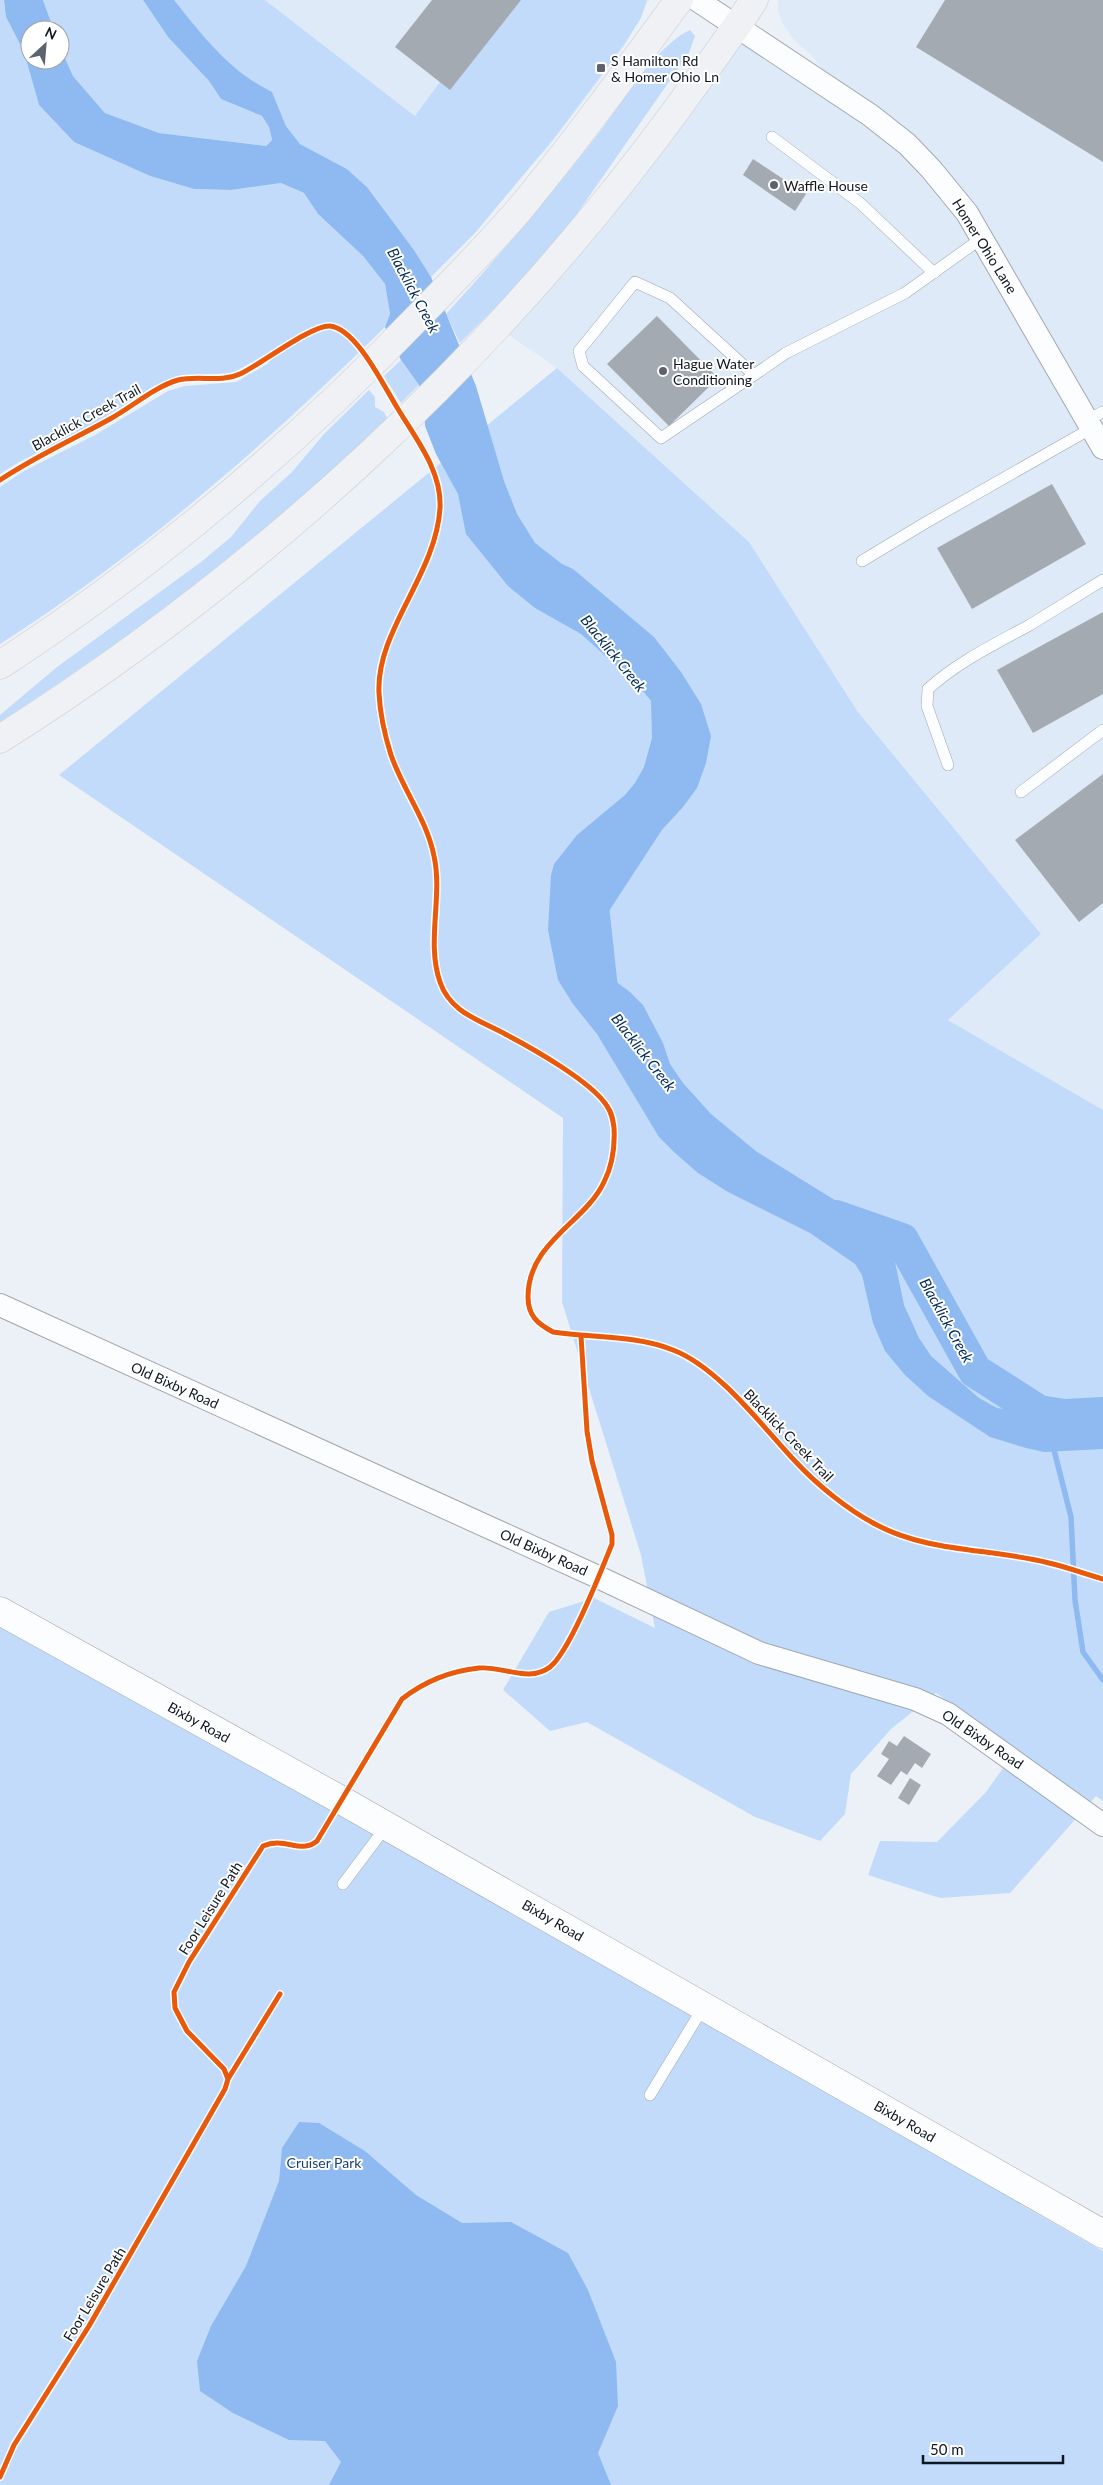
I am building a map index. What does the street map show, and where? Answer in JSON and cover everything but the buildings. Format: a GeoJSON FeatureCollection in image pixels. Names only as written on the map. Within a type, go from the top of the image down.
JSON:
{"type":"FeatureCollection","features":[{"type":"Feature","properties":{"kind":"main road"},"geometry":{"type":"LineString","coordinates":[[0,665],[96,599],[186,531],[277,455],[361,376],[518,211],[583,132],[680,0]]}},
{"type":"Feature","properties":{"kind":"main road"},"geometry":{"type":"LineString","coordinates":[[0,739],[55,704],[137,646],[232,574],[304,514],[396,431],[538,283],[637,163],[738,26],[754,0]]}},
{"type":"Feature","properties":{"kind":"street","name":"Homer Ohio Lane"},"geometry":{"type":"LineString","coordinates":[[697,0],[849,100],[907,144],[952,194],[982,238],[1094,420],[1103,448]]}},
{"type":"Feature","properties":{"kind":"street","name":"Old Bixby Road"},"geometry":{"type":"LineString","coordinates":[[0,1306],[598,1577],[759,1653],[915,1699],[948,1714],[1103,1825]]}},
{"type":"Feature","properties":{"kind":"street","name":"Bixby Road"},"geometry":{"type":"LineString","coordinates":[[0,1611],[341,1800],[1103,2234]]}},
{"type":"Feature","properties":{"kind":"lane"},"geometry":{"type":"LineString","coordinates":[[772,137],[860,203],[934,273]]}},
{"type":"Feature","properties":{"kind":"lane"},"geometry":{"type":"LineString","coordinates":[[754,376],[670,298],[635,282],[579,351],[583,366],[661,438],[754,376],[786,353],[905,293],[982,238]]}},
{"type":"Feature","properties":{"kind":"lane"},"geometry":{"type":"LineString","coordinates":[[862,561],[1094,420]]}},
{"type":"Feature","properties":{"kind":"lane"},"geometry":{"type":"LineString","coordinates":[[948,765],[927,706],[928,689],[949,670],[1028,626],[1103,580]]}},
{"type":"Feature","properties":{"kind":"lane"},"geometry":{"type":"LineString","coordinates":[[1021,792],[1103,730]]}},
{"type":"Feature","properties":{"kind":"lane"},"geometry":{"type":"LineString","coordinates":[[343,1884],[379,1836]]}},
{"type":"Feature","properties":{"kind":"lane"},"geometry":{"type":"LineString","coordinates":[[650,2095],[704,2006]]}},
{"type":"Feature","properties":{"kind":"shaded area"},"geometry":{"type":"Polygon","coordinates":[[[265,0],[649,0],[599,81],[546,150],[509,188],[265,0]]]}},
{"type":"Feature","properties":{"kind":"shaded area"},"geometry":{"type":"Polygon","coordinates":[[[778,0],[1103,0],[1103,1110],[948,1020],[1041,934],[858,712],[749,542],[557,368],[497,327],[749,33],[847,98],[809,53],[795,41],[782,23],[778,10],[778,0]]]}},
{"type":"Feature","properties":{"kind":"green space"},"geometry":{"type":"Polygon","coordinates":[[[0,0],[4,0],[6,17],[20,44],[20,70],[29,70],[39,105],[74,142],[150,176],[194,189],[231,190],[281,183],[304,193],[318,214],[363,256],[385,284],[390,314],[385,327],[249,455],[153,535],[103,573],[0,644],[0,487],[24,471],[95,435],[168,391],[185,386],[236,382],[269,363],[265,355],[232,373],[183,376],[151,389],[87,428],[19,462],[0,474],[0,0]]]}},
{"type":"Feature","properties":{"kind":"green space"},"geometry":{"type":"Polygon","coordinates":[[[43,0],[143,0],[168,37],[209,81],[221,99],[262,116],[269,127],[272,140],[266,146],[159,133],[105,113],[73,76],[70,69],[70,20],[50,20],[43,0]]]}},
{"type":"Feature","properties":{"kind":"green space"},"geometry":{"type":"Polygon","coordinates":[[[174,0],[265,0],[415,116],[440,82],[521,0],[647,0],[641,18],[624,45],[555,137],[475,233],[431,277],[414,250],[367,187],[347,169],[300,144],[286,126],[274,97],[231,66],[208,43],[174,0]]]}},
{"type":"Feature","properties":{"kind":"green space"},"geometry":{"type":"Polygon","coordinates":[[[690,30],[695,36],[689,53],[572,221],[491,314],[460,343],[446,314],[505,248],[561,180],[652,62],[665,48],[690,30]]]}},
{"type":"Feature","properties":{"kind":"green space"},"geometry":{"type":"Polygon","coordinates":[[[401,360],[419,385],[401,403],[384,376],[401,360]]]}},
{"type":"Feature","properties":{"kind":"green space"},"geometry":{"type":"Polygon","coordinates":[[[557,368],[749,542],[858,712],[1041,934],[948,1020],[1103,1110],[1103,1801],[1096,1796],[1010,1893],[940,1898],[868,1875],[880,1841],[937,1842],[986,1792],[1016,1750],[936,1693],[891,1729],[851,1774],[845,1814],[820,1841],[755,1817],[587,1722],[550,1731],[503,1690],[549,1612],[594,1598],[655,1628],[641,1555],[562,1302],[563,1118],[59,775],[557,368]]]}},
{"type":"Feature","properties":{"kind":"green space"},"geometry":{"type":"Polygon","coordinates":[[[369,390],[375,397],[375,407],[384,412],[387,418],[360,448],[233,555],[158,613],[80,669],[0,722],[0,715],[57,667],[201,562],[231,537],[260,501],[292,472],[324,434],[369,390]]]}},
{"type":"Feature","properties":{"kind":"green space","name":"Cruiser Park"},"geometry":{"type":"Polygon","coordinates":[[[0,1611],[1027,2191],[1020,2204],[1103,2251],[1103,2485],[0,2485],[0,1611]]]}},
{"type":"Feature","properties":{"kind":"water"},"geometry":{"type":"Polygon","coordinates":[[[4,0],[43,0],[50,20],[20,20],[20,44],[6,17],[4,0]]]}},
{"type":"Feature","properties":{"kind":"water"},"geometry":{"type":"Polygon","coordinates":[[[143,0],[174,0],[218,52],[243,74],[272,92],[286,126],[300,144],[347,169],[367,187],[414,250],[431,277],[476,386],[504,481],[517,514],[535,543],[562,564],[573,569],[654,637],[681,672],[701,704],[711,736],[706,763],[697,788],[683,807],[659,833],[623,852],[604,869],[593,888],[583,936],[589,955],[596,967],[630,992],[643,1005],[663,1043],[670,1064],[683,1083],[711,1114],[757,1152],[867,1220],[886,1238],[893,1252],[904,1305],[919,1338],[931,1356],[979,1398],[997,1408],[1012,1410],[1025,1406],[1027,1393],[1103,1405],[1103,1449],[1044,1452],[1026,1448],[990,1437],[928,1396],[905,1375],[885,1351],[873,1323],[862,1275],[855,1264],[810,1233],[728,1192],[698,1173],[675,1153],[659,1137],[597,1034],[573,1004],[558,980],[548,930],[551,875],[554,864],[577,835],[625,795],[635,783],[644,767],[652,738],[651,701],[639,686],[581,634],[535,608],[508,586],[466,534],[458,494],[436,454],[425,426],[424,405],[419,385],[401,360],[385,327],[390,314],[385,284],[363,256],[318,214],[304,193],[281,183],[231,190],[194,189],[150,176],[74,142],[39,105],[29,70],[70,69],[73,76],[105,113],[159,133],[266,146],[272,140],[269,127],[262,116],[221,99],[209,81],[168,37],[143,0]]]}},
{"type":"Feature","properties":{"kind":"water"},"geometry":{"type":"Polygon","coordinates":[[[299,2122],[319,2123],[365,2151],[416,2195],[462,2223],[511,2222],[568,2253],[588,2290],[616,2362],[618,2406],[598,2453],[611,2485],[329,2485],[341,2462],[325,2441],[289,2440],[233,2413],[200,2391],[197,2361],[211,2326],[246,2266],[279,2181],[282,2148],[299,2122]]]}},
{"type":"Feature","properties":{"kind":"waterway","name":"Blacklick Creek"},"geometry":{"type":"LineString","coordinates":[[612,1010],[602,998],[592,906],[654,811]]}},
{"type":"Feature","properties":{"kind":"waterway","name":"Blacklick Creek"},"geometry":{"type":"LineString","coordinates":[[836,1217],[902,1240],[975,1371],[1047,1417],[1103,1414]]}},
{"type":"Feature","properties":{"kind":"waterway"},"geometry":{"type":"LineString","coordinates":[[1053,1446],[1071,1517],[1075,1600],[1083,1652],[1103,1680]]}},
{"type":"Feature","properties":{"kind":"cycle path","name":"Blacklick Creek Trail"},"geometry":{"type":"LineString","coordinates":[[0,480],[110,419],[169,383],[194,378],[217,379],[232,377],[249,369],[298,338],[321,327],[330,326],[350,337],[369,360],[427,456],[440,494],[436,533],[428,556],[387,647],[381,670],[379,693],[383,725],[391,755],[426,830],[434,856],[437,887],[434,951],[440,982],[451,1001],[466,1014],[517,1040],[575,1076],[589,1087],[607,1106],[613,1122],[612,1156],[604,1182],[584,1210],[547,1247],[537,1262],[530,1278],[528,1304],[535,1319],[553,1332],[629,1339],[659,1345],[690,1358],[723,1383],[813,1479],[843,1504],[875,1524],[916,1540],[960,1549],[1027,1558],[1103,1579]]}},
{"type":"Feature","properties":{"kind":"cycle path","name":"Foor Leisure Path"},"geometry":{"type":"LineString","coordinates":[[0,2477],[14,2445],[89,2326],[225,2089],[228,2079],[224,2069],[187,2031],[175,2008],[174,1992],[189,1962],[263,1846],[271,1843],[304,1846],[311,1845],[317,1841],[402,1699],[429,1682],[448,1674],[468,1669],[488,1668],[525,1674],[542,1672],[550,1667],[558,1658],[576,1628],[612,1544],[612,1535],[592,1461],[587,1431],[581,1336]]}},
{"type":"Feature","properties":{"kind":"cycle path"},"geometry":{"type":"LineString","coordinates":[[228,2079],[280,1994]]}},
{"type":"Feature","properties":{"kind":"place","name":"S Hamilton Rd & Homer Ohio Ln"},"geometry":{"type":"Point","coordinates":[601,68]}},
{"type":"Feature","properties":{"kind":"place","name":"Waffle House"},"geometry":{"type":"Point","coordinates":[774,185]}},
{"type":"Feature","properties":{"kind":"place","name":"Hague Water Conditioning"},"geometry":{"type":"Point","coordinates":[663,371]}}]}
